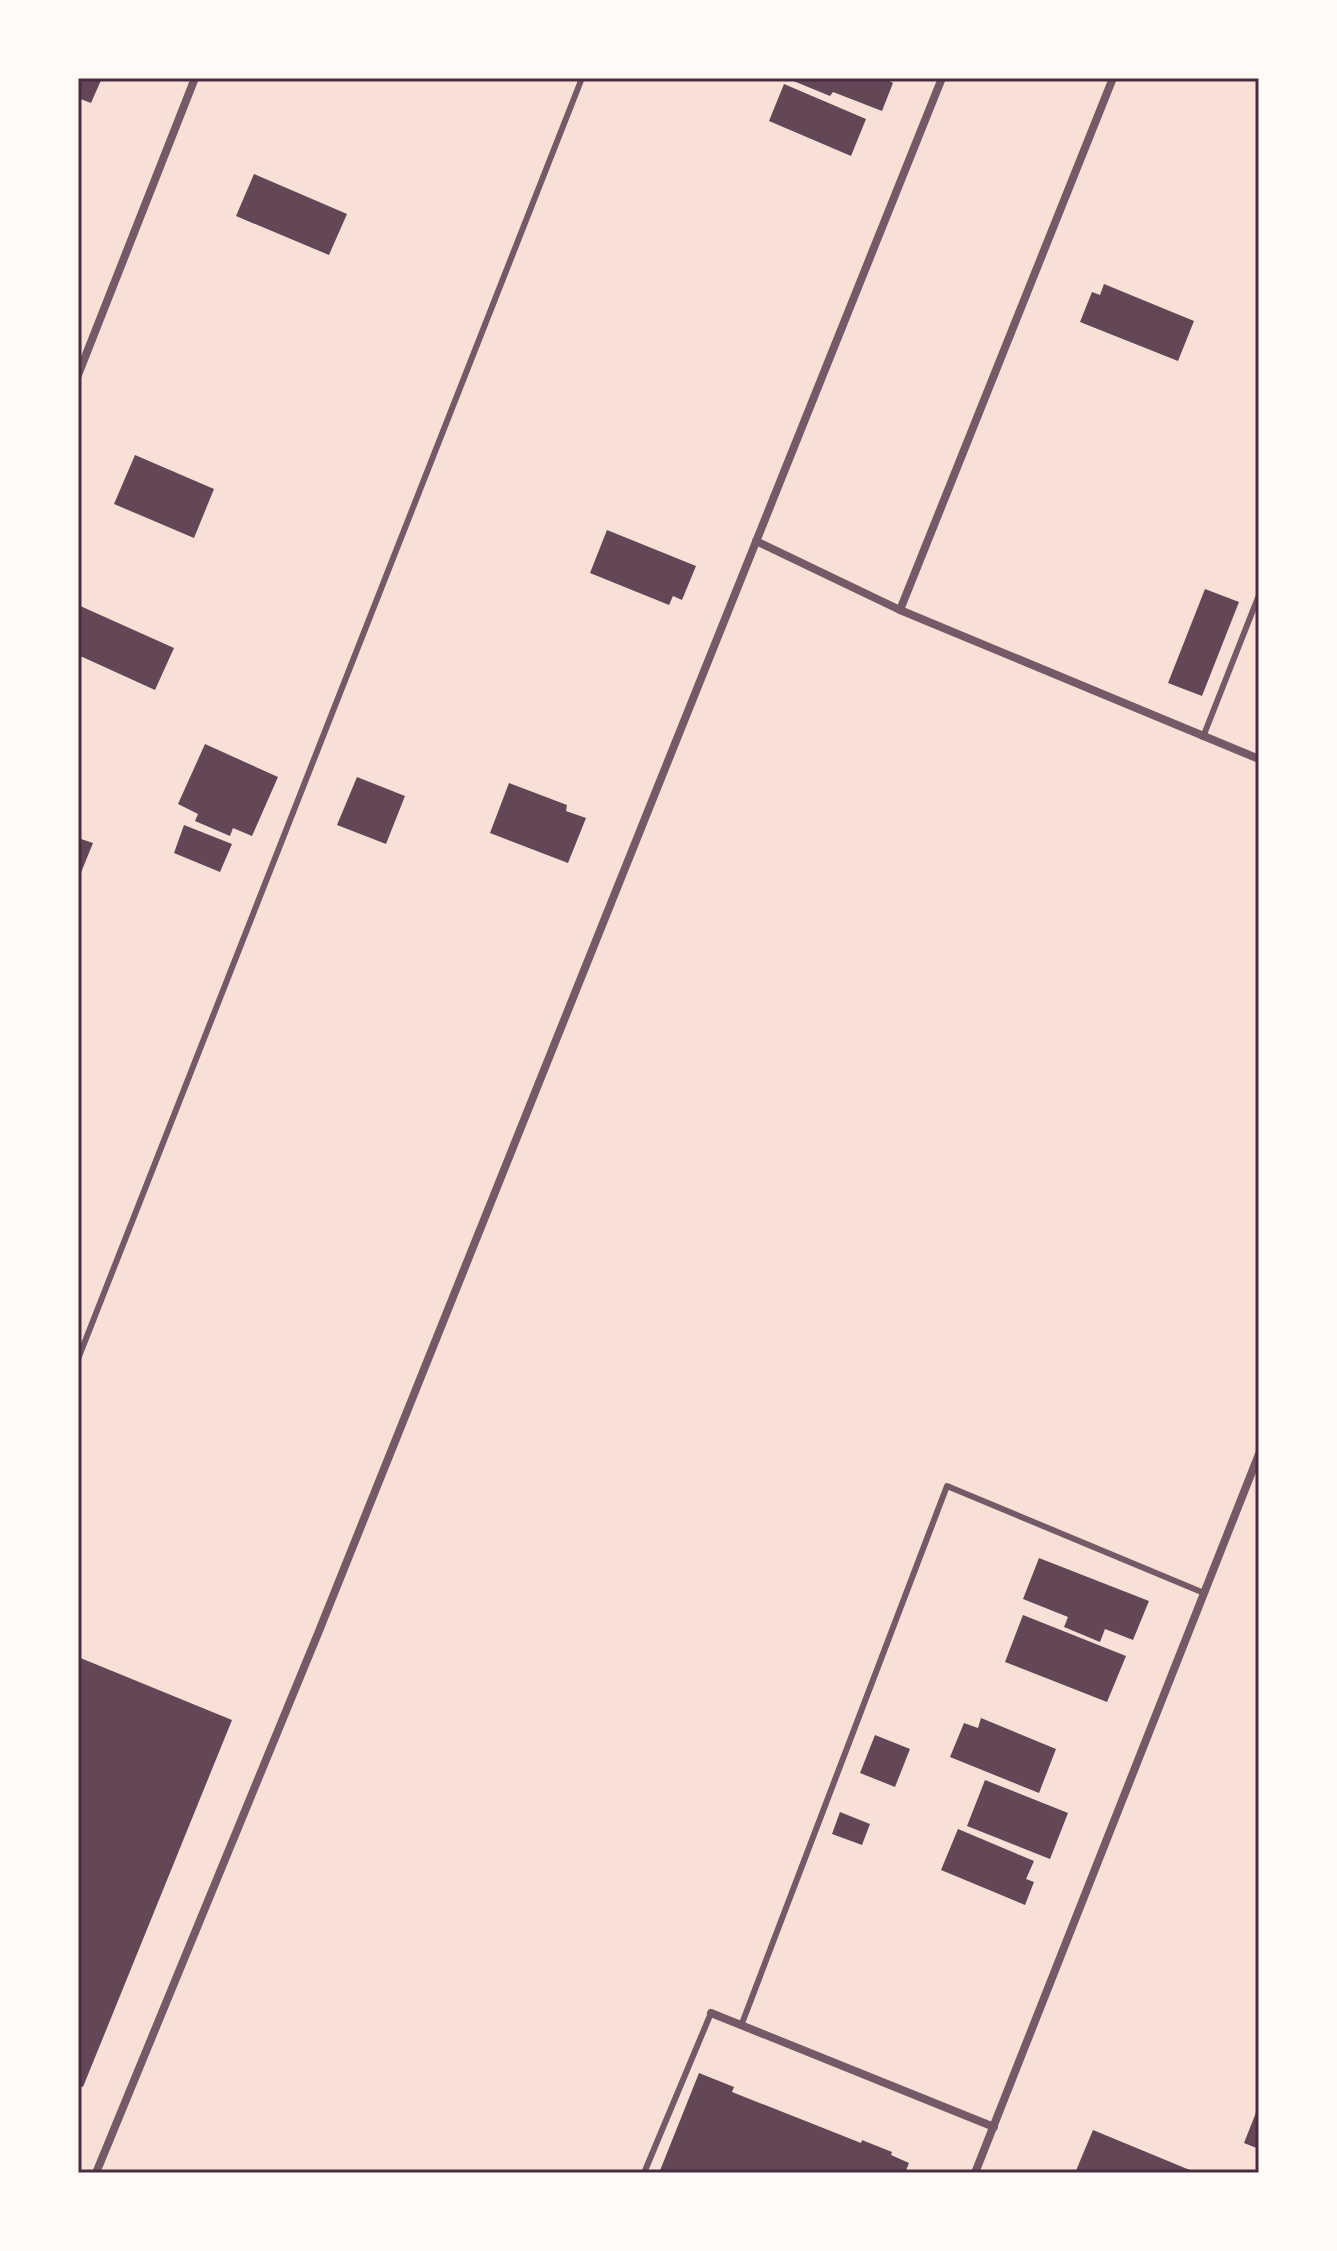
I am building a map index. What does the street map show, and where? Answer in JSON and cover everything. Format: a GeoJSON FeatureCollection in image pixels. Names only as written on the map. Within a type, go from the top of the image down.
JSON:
{"type":"FeatureCollection","features":[{"type":"Feature","properties":{"kind":"street"},"geometry":{"type":"LineString","coordinates":[[78,375],[195,78]]}},
{"type":"Feature","properties":{"kind":"street"},"geometry":{"type":"LineString","coordinates":[[900,610],[1113,78]]}},
{"type":"Feature","properties":{"kind":"street"},"geometry":{"type":"LineString","coordinates":[[96,2173],[331,1602],[940,79]]}},
{"type":"Feature","properties":{"kind":"street"},"geometry":{"type":"LineString","coordinates":[[756,541],[900,610],[1259,759]]}},
{"type":"Feature","properties":{"kind":"street"},"geometry":{"type":"LineString","coordinates":[[975,2173],[1259,1454]]}},
{"type":"Feature","properties":{"kind":"street"},"geometry":{"type":"LineString","coordinates":[[711,2013],[994,2127]]}},
{"type":"Feature","properties":{"kind":"lane"},"geometry":{"type":"LineString","coordinates":[[78,1359],[582,78]]}},
{"type":"Feature","properties":{"kind":"lane"},"geometry":{"type":"LineString","coordinates":[[1203,737],[1259,595]]}},
{"type":"Feature","properties":{"kind":"lane"},"geometry":{"type":"LineString","coordinates":[[741,2026],[947,1486],[1204,1593]]}},
{"type":"Feature","properties":{"kind":"lane"},"geometry":{"type":"LineString","coordinates":[[644,2173],[711,2013]]}},
{"type":"Feature","properties":{"kind":"building"},"geometry":{"type":"Polygon","coordinates":[[[78,78],[102,78],[91,103],[78,98],[78,78]]]}},
{"type":"Feature","properties":{"kind":"building"},"geometry":{"type":"Polygon","coordinates":[[[786,78],[884,78],[893,83],[882,111],[833,92],[830,96],[786,78]]]}},
{"type":"Feature","properties":{"kind":"building"},"geometry":{"type":"Polygon","coordinates":[[[784,84],[866,119],[851,156],[769,121],[784,84]]]}},
{"type":"Feature","properties":{"kind":"building"},"geometry":{"type":"Polygon","coordinates":[[[254,174],[347,214],[329,255],[236,216],[254,174]]]}},
{"type":"Feature","properties":{"kind":"building"},"geometry":{"type":"Polygon","coordinates":[[[1104,284],[1194,321],[1178,361],[1080,322],[1092,292],[1100,295],[1104,284]]]}},
{"type":"Feature","properties":{"kind":"building"},"geometry":{"type":"Polygon","coordinates":[[[135,455],[214,489],[194,538],[114,504],[135,455]]]}},
{"type":"Feature","properties":{"kind":"building"},"geometry":{"type":"Polygon","coordinates":[[[607,530],[696,566],[682,600],[673,596],[669,605],[590,573],[607,530]]]}},
{"type":"Feature","properties":{"kind":"building"},"geometry":{"type":"Polygon","coordinates":[[[1205,589],[1239,602],[1202,696],[1168,683],[1205,589]]]}},
{"type":"Feature","properties":{"kind":"building"},"geometry":{"type":"Polygon","coordinates":[[[78,605],[174,648],[155,690],[78,655],[78,605]]]}},
{"type":"Feature","properties":{"kind":"building"},"geometry":{"type":"Polygon","coordinates":[[[205,744],[278,777],[252,836],[233,828],[230,836],[195,821],[198,814],[178,804],[205,744]]]}},
{"type":"Feature","properties":{"kind":"building"},"geometry":{"type":"Polygon","coordinates":[[[357,777],[405,796],[386,844],[337,825],[357,777]]]}},
{"type":"Feature","properties":{"kind":"building"},"geometry":{"type":"Polygon","coordinates":[[[509,783],[567,805],[566,811],[586,818],[568,863],[490,833],[509,783]]]}},
{"type":"Feature","properties":{"kind":"building"},"geometry":{"type":"Polygon","coordinates":[[[184,825],[232,844],[220,872],[174,853],[184,825]]]}},
{"type":"Feature","properties":{"kind":"building"},"geometry":{"type":"Polygon","coordinates":[[[78,838],[93,843],[78,880],[78,838]]]}},
{"type":"Feature","properties":{"kind":"building"},"geometry":{"type":"Polygon","coordinates":[[[1039,1558],[1149,1601],[1133,1640],[1105,1629],[1100,1642],[1064,1627],[1068,1617],[1023,1599],[1039,1558]]]}},
{"type":"Feature","properties":{"kind":"building"},"geometry":{"type":"Polygon","coordinates":[[[1023,1615],[1126,1656],[1107,1702],[1005,1662],[1023,1615]]]}},
{"type":"Feature","properties":{"kind":"building"},"geometry":{"type":"Polygon","coordinates":[[[78,1657],[232,1720],[83,2087],[78,2085],[78,1657]]]}},
{"type":"Feature","properties":{"kind":"building"},"geometry":{"type":"Polygon","coordinates":[[[981,1718],[1056,1749],[1039,1793],[950,1757],[964,1723],[978,1728],[981,1718]]]}},
{"type":"Feature","properties":{"kind":"building"},"geometry":{"type":"Polygon","coordinates":[[[875,1735],[910,1749],[895,1787],[860,1773],[875,1735]]]}},
{"type":"Feature","properties":{"kind":"building"},"geometry":{"type":"Polygon","coordinates":[[[985,1780],[1068,1813],[1050,1859],[967,1826],[985,1780]]]}},
{"type":"Feature","properties":{"kind":"building"},"geometry":{"type":"Polygon","coordinates":[[[840,1812],[870,1824],[862,1845],[832,1834],[840,1812]]]}},
{"type":"Feature","properties":{"kind":"building"},"geometry":{"type":"Polygon","coordinates":[[[958,1829],[1034,1861],[1026,1879],[1034,1882],[1025,1905],[941,1870],[958,1829]]]}},
{"type":"Feature","properties":{"kind":"building"},"geometry":{"type":"Polygon","coordinates":[[[699,2073],[734,2087],[732,2092],[861,2143],[862,2140],[892,2152],[891,2155],[909,2163],[905,2173],[659,2173],[699,2073]]]}},
{"type":"Feature","properties":{"kind":"building"},"geometry":{"type":"Polygon","coordinates":[[[1259,2105],[1259,2149],[1244,2143],[1259,2105]]]}},
{"type":"Feature","properties":{"kind":"building"},"geometry":{"type":"Polygon","coordinates":[[[1093,2130],[1197,2173],[1075,2173],[1093,2130]]]}}]}
